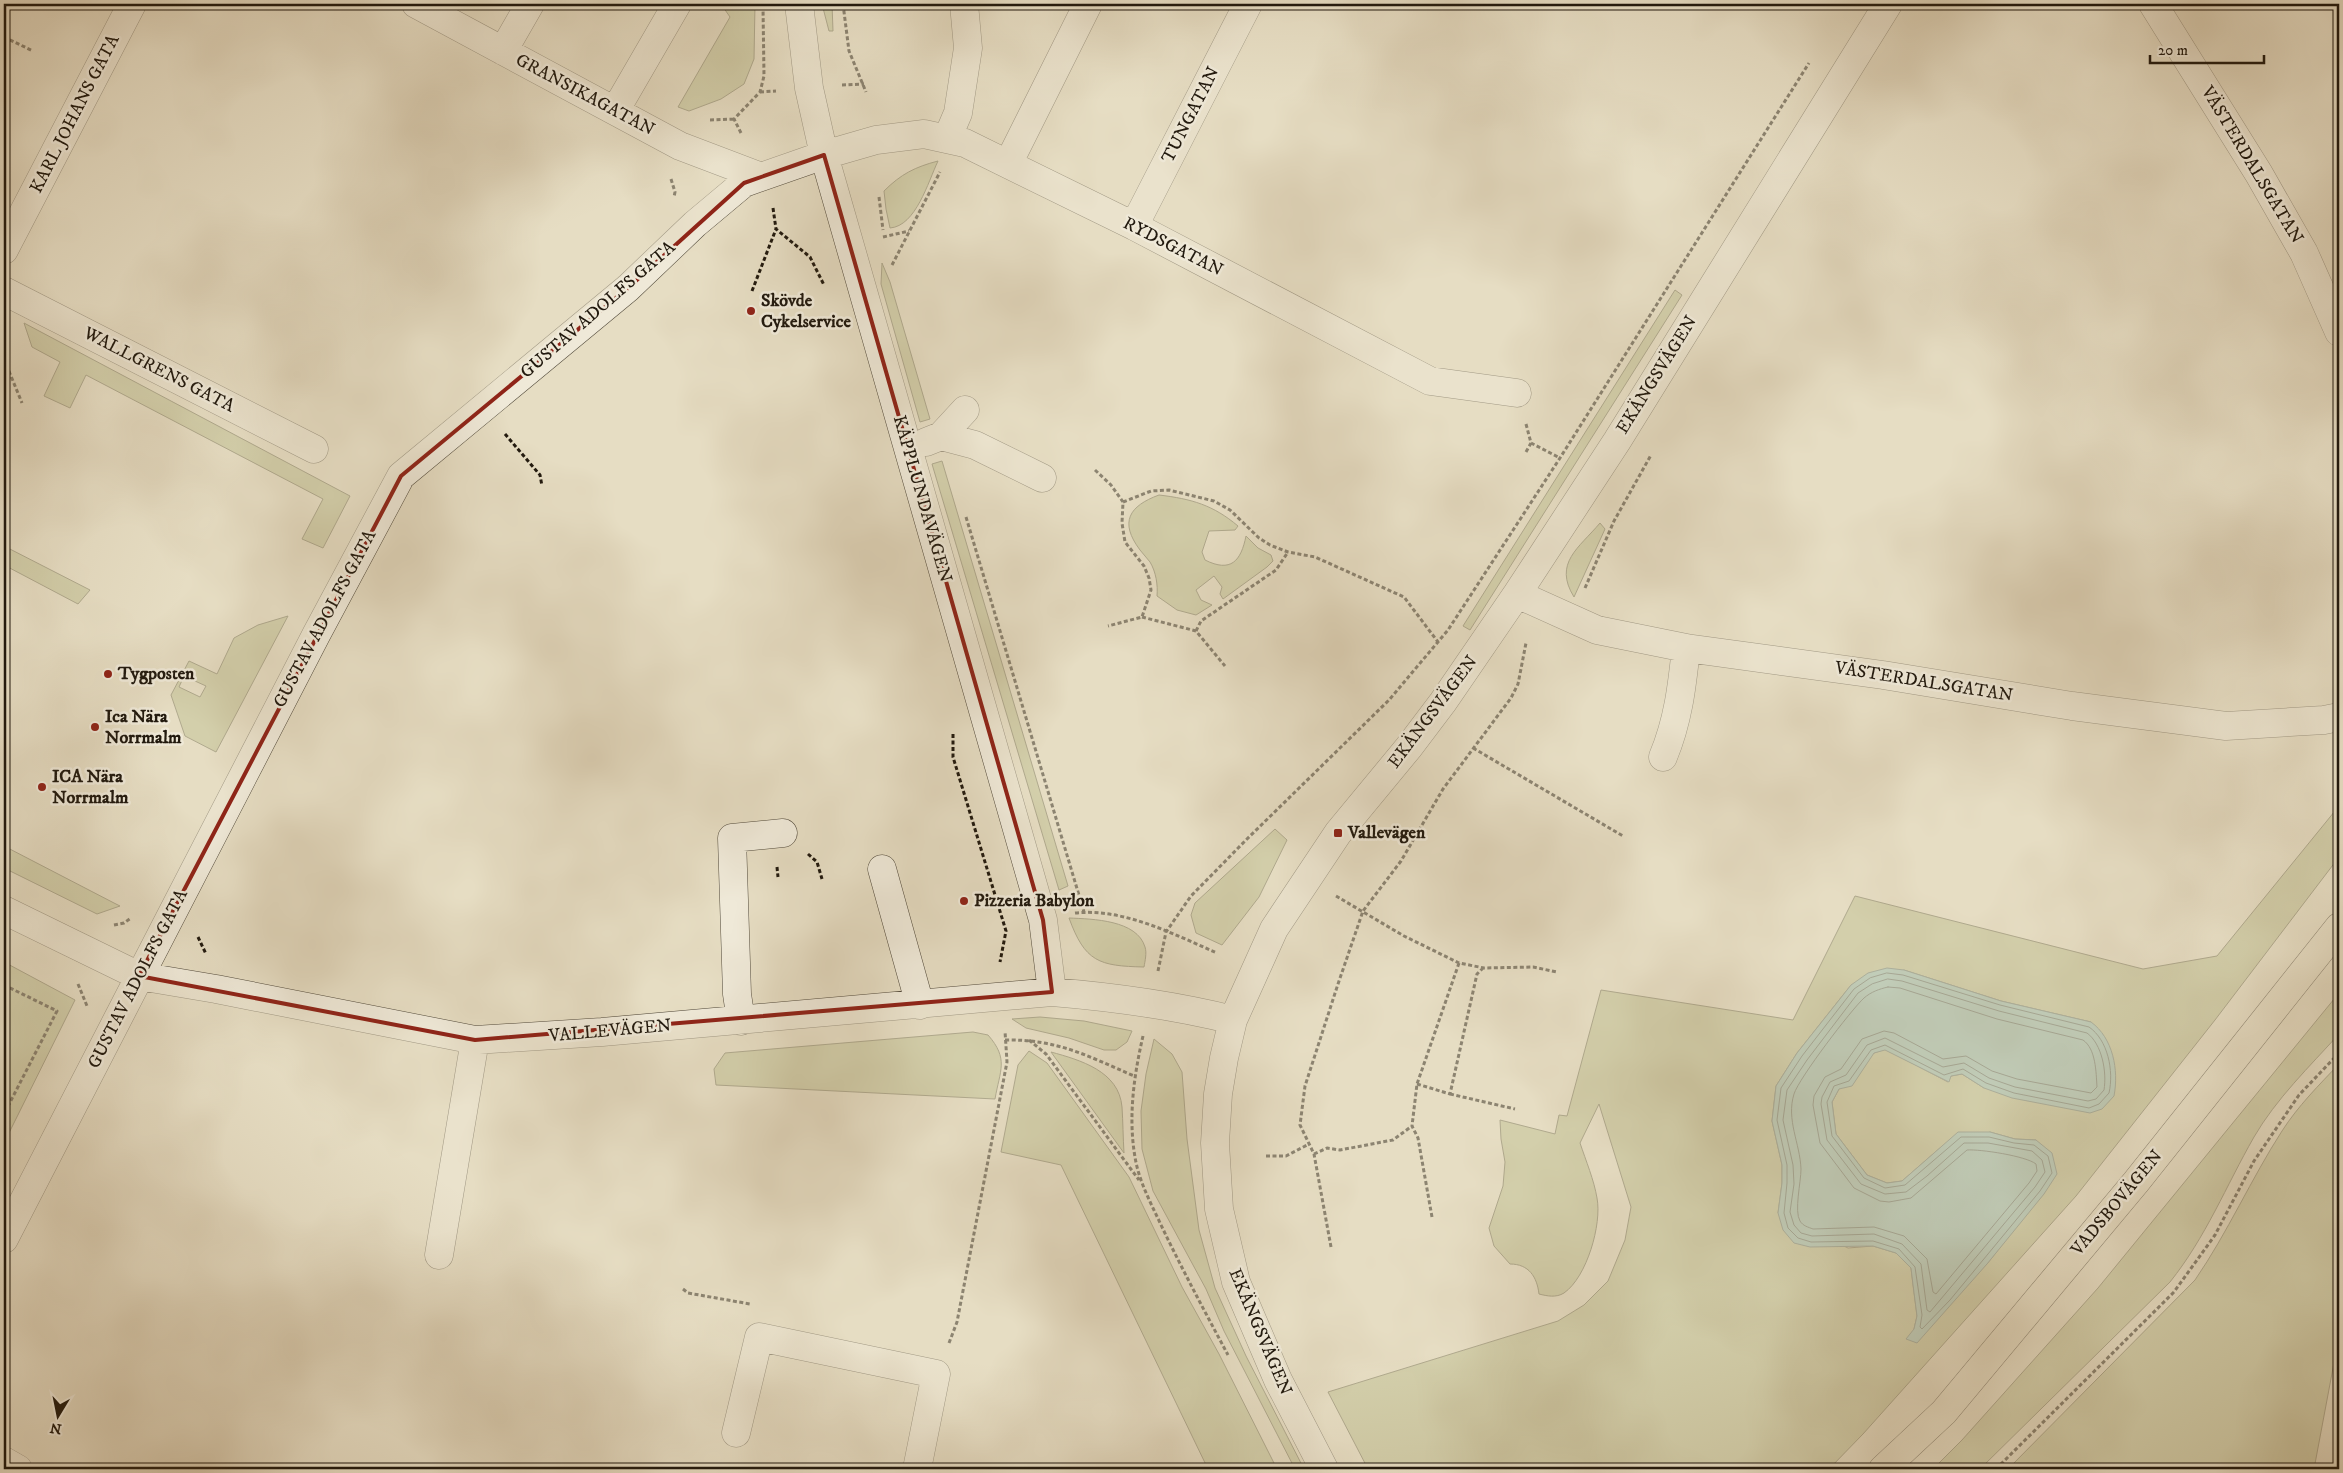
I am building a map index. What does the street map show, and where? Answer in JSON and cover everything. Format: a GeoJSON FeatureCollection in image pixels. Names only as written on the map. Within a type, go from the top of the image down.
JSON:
{"type":"FeatureCollection","features":[{"type":"Feature","properties":{"kind":"main road","name":"VADSBOVÄGEN"},"geometry":{"type":"LineString","coordinates":[[1884,1469],[1950,1404],[2136,1182],[2339,927]]}},
{"type":"Feature","properties":{"kind":"street","name":"KARL JOHANS GATA"},"geometry":{"type":"LineString","coordinates":[[4,250],[132,4]]}},
{"type":"Feature","properties":{"kind":"street","name":"GRANSIKAGATAN"},"geometry":{"type":"LineString","coordinates":[[416,4],[680,146],[759,176]]}},
{"type":"Feature","properties":{"kind":"street"},"geometry":{"type":"LineString","coordinates":[[503,51],[530,4]]}},
{"type":"Feature","properties":{"kind":"street"},"geometry":{"type":"LineString","coordinates":[[615,111],[677,4]]}},
{"type":"Feature","properties":{"kind":"street","name":"KÄPPLUNDAVÄGEN"},"geometry":{"type":"LineString","coordinates":[[799,4],[809,88],[824,155],[1043,920],[1052,992]]}},
{"type":"Feature","properties":{"kind":"street"},"geometry":{"type":"LineString","coordinates":[[947,139],[958,113],[968,48],[964,4]]}},
{"type":"Feature","properties":{"kind":"street"},"geometry":{"type":"LineString","coordinates":[[1008,164],[1088,4]]}},
{"type":"Feature","properties":{"kind":"street","name":"TUNGATAN"},"geometry":{"type":"LineString","coordinates":[[1134,226],[1248,4]]}},
{"type":"Feature","properties":{"kind":"street","name":"EKÄNGSVÄGEN"},"geometry":{"type":"LineString","coordinates":[[1324,1469],[1278,1380],[1236,1282],[1219,1209],[1215,1143],[1218,1094],[1233,1020],[1274,930],[1338,833],[1437,709],[1517,594],[1617,441],[1888,4]]}},
{"type":"Feature","properties":{"kind":"street","name":"VÄSTERDALSGATAN"},"geometry":{"type":"LineString","coordinates":[[2153,4],[2264,182],[2304,254],[2339,332]]}},
{"type":"Feature","properties":{"kind":"street","name":"RYDSGATAN"},"geometry":{"type":"LineString","coordinates":[[824,155],[894,137],[924,134],[965,143],[1134,226],[1430,381],[1517,393]]}},
{"type":"Feature","properties":{"kind":"street","name":"GUSTAV ADOLFS GATA"},"geometry":{"type":"LineString","coordinates":[[4,1239],[316,635],[401,476],[628,288],[695,224],[744,183],[759,176],[824,155]]}},
{"type":"Feature","properties":{"kind":"street","name":"WALLGRENS GATA"},"geometry":{"type":"LineString","coordinates":[[4,291],[314,450]]}},
{"type":"Feature","properties":{"kind":"street"},"geometry":{"type":"LineString","coordinates":[[908,450],[941,436],[964,410]]}},
{"type":"Feature","properties":{"kind":"street"},"geometry":{"type":"LineString","coordinates":[[941,436],[975,445],[1042,478]]}},
{"type":"Feature","properties":{"kind":"street","name":"VÄSTERDALSGATAN"},"geometry":{"type":"LineString","coordinates":[[1517,594],[1597,630],[1686,648],[1883,675],[2072,706],[2226,726],[2324,720],[2339,717]]}},
{"type":"Feature","properties":{"kind":"street"},"geometry":{"type":"LineString","coordinates":[[1663,757],[1674,732],[1686,648]]}},
{"type":"Feature","properties":{"kind":"street"},"geometry":{"type":"LineString","coordinates":[[740,1021],[737,994],[732,838],[783,833]]}},
{"type":"Feature","properties":{"kind":"street"},"geometry":{"type":"LineString","coordinates":[[882,869],[920,1005]]}},
{"type":"Feature","properties":{"kind":"street","name":"VALLEVÄGEN"},"geometry":{"type":"LineString","coordinates":[[4,910],[139,976],[216,989],[475,1040],[560,1036],[1052,992],[1142,1001],[1233,1020]]}},
{"type":"Feature","properties":{"kind":"street"},"geometry":{"type":"LineString","coordinates":[[439,1255],[475,1040]]}},
{"type":"Feature","properties":{"kind":"street"},"geometry":{"type":"LineString","coordinates":[[736,1433],[759,1337],[936,1374],[917,1469]]}},
{"type":"Feature","properties":{"kind":"street"},"geometry":{"type":"LineString","coordinates":[[4,1461],[18,1469]]}},
{"type":"Feature","properties":{"kind":"path"},"geometry":{"type":"LineString","coordinates":[[739,127],[734,119],[760,92],[764,76],[763,4]]}},
{"type":"Feature","properties":{"kind":"path"},"geometry":{"type":"LineString","coordinates":[[843,4],[849,51],[866,92]]}},
{"type":"Feature","properties":{"kind":"path"},"geometry":{"type":"LineString","coordinates":[[4,37],[33,52]]}},
{"type":"Feature","properties":{"kind":"path"},"geometry":{"type":"LineString","coordinates":[[1158,968],[1166,932],[1191,896],[1246,839],[1389,700],[1448,630],[1560,458],[1814,55]]}},
{"type":"Feature","properties":{"kind":"path"},"geometry":{"type":"LineString","coordinates":[[851,84],[864,84]]}},
{"type":"Feature","properties":{"kind":"path"},"geometry":{"type":"LineString","coordinates":[[760,92],[773,91]]}},
{"type":"Feature","properties":{"kind":"path"},"geometry":{"type":"LineString","coordinates":[[892,265],[942,167]]}},
{"type":"Feature","properties":{"kind":"path"},"geometry":{"type":"LineString","coordinates":[[879,197],[884,237],[887,246]]}},
{"type":"Feature","properties":{"kind":"path"},"geometry":{"type":"LineString","coordinates":[[752,291],[776,229],[775,213]]}},
{"type":"Feature","properties":{"kind":"path"},"geometry":{"type":"LineString","coordinates":[[776,229],[810,257],[826,290]]}},
{"type":"Feature","properties":{"kind":"path"},"geometry":{"type":"LineString","coordinates":[[884,237],[910,231]]}},
{"type":"Feature","properties":{"kind":"path"},"geometry":{"type":"LineString","coordinates":[[889,256],[894,273]]}},
{"type":"Feature","properties":{"kind":"path"},"geometry":{"type":"LineString","coordinates":[[4,359],[22,403]]}},
{"type":"Feature","properties":{"kind":"path"},"geometry":{"type":"LineString","coordinates":[[1517,393],[1531,443],[1526,452]]}},
{"type":"Feature","properties":{"kind":"path"},"geometry":{"type":"LineString","coordinates":[[499,428],[540,475],[542,486]]}},
{"type":"Feature","properties":{"kind":"path"},"geometry":{"type":"LineString","coordinates":[[1531,443],[1560,458]]}},
{"type":"Feature","properties":{"kind":"path"},"geometry":{"type":"LineString","coordinates":[[1095,470],[1111,485],[1123,502],[1122,523],[1125,542],[1144,566],[1149,578],[1151,590],[1142,617]]}},
{"type":"Feature","properties":{"kind":"path"},"geometry":{"type":"LineString","coordinates":[[1123,502],[1151,491],[1169,490],[1214,501],[1230,510],[1259,538],[1288,552],[1315,557],[1404,597],[1438,642]]}},
{"type":"Feature","properties":{"kind":"path"},"geometry":{"type":"LineString","coordinates":[[964,512],[1084,912]]}},
{"type":"Feature","properties":{"kind":"path"},"geometry":{"type":"LineString","coordinates":[[1196,631],[1201,621],[1276,570],[1288,552]]}},
{"type":"Feature","properties":{"kind":"path"},"geometry":{"type":"LineString","coordinates":[[1108,626],[1142,617],[1196,631],[1225,666]]}},
{"type":"Feature","properties":{"kind":"path"},"geometry":{"type":"LineString","coordinates":[[1331,1247],[1314,1154],[1300,1125],[1305,1086],[1363,911],[1401,861],[1443,789],[1510,698],[1518,684],[1526,643]]}},
{"type":"Feature","properties":{"kind":"path"},"geometry":{"type":"LineString","coordinates":[[953,729],[954,757],[1006,931],[1000,961],[992,965]]}},
{"type":"Feature","properties":{"kind":"path"},"geometry":{"type":"LineString","coordinates":[[1473,748],[1623,836]]}},
{"type":"Feature","properties":{"kind":"path"},"geometry":{"type":"LineString","coordinates":[[1341,900],[1404,936],[1459,963],[1484,968],[1532,967],[1557,972]]}},
{"type":"Feature","properties":{"kind":"path"},"geometry":{"type":"LineString","coordinates":[[1067,914],[1084,912],[1112,915],[1166,932],[1217,953]]}},
{"type":"Feature","properties":{"kind":"path"},"geometry":{"type":"LineString","coordinates":[[108,926],[124,922],[137,913]]}},
{"type":"Feature","properties":{"kind":"path"},"geometry":{"type":"LineString","coordinates":[[193,933],[197,935],[207,956]]}},
{"type":"Feature","properties":{"kind":"path"},"geometry":{"type":"LineString","coordinates":[[1432,1217],[1418,1138],[1412,1126],[1417,1084],[1459,963]]}},
{"type":"Feature","properties":{"kind":"path"},"geometry":{"type":"LineString","coordinates":[[1450,1094],[1477,974],[1484,968]]}},
{"type":"Feature","properties":{"kind":"path"},"geometry":{"type":"LineString","coordinates":[[4,985],[56,1011],[4,1114]]}},
{"type":"Feature","properties":{"kind":"path"},"geometry":{"type":"LineString","coordinates":[[1141,1183],[1132,1136],[1134,1076],[1144,1034]]}},
{"type":"Feature","properties":{"kind":"path"},"geometry":{"type":"LineString","coordinates":[[936,1374],[957,1322],[1007,1062],[1006,1040],[1029,1040],[1051,1043],[1082,1053],[1134,1076]]}},
{"type":"Feature","properties":{"kind":"path"},"geometry":{"type":"LineString","coordinates":[[1029,1040],[1046,1054],[1141,1183],[1179,1263],[1230,1358]]}},
{"type":"Feature","properties":{"kind":"path"},"geometry":{"type":"LineString","coordinates":[[1996,1469],[2174,1292],[2215,1235],[2254,1161],[2276,1128],[2299,1096],[2339,1053]]}},
{"type":"Feature","properties":{"kind":"path"},"geometry":{"type":"LineString","coordinates":[[1417,1084],[1450,1094],[1515,1109]]}},
{"type":"Feature","properties":{"kind":"path"},"geometry":{"type":"LineString","coordinates":[[1314,1154],[1327,1148],[1340,1150],[1393,1140],[1412,1126]]}},
{"type":"Feature","properties":{"kind":"path"},"geometry":{"type":"LineString","coordinates":[[1266,1156],[1286,1156],[1309,1144]]}},
{"type":"Feature","properties":{"kind":"highlighted area"},"geometry":{"type":"Polygon","coordinates":[[[824,155],[1043,920],[1052,992],[475,1040],[139,976],[401,476],[628,288],[744,183],[824,155]]]}},
{"type":"Feature","properties":{"kind":"green space"},"geometry":{"type":"Polygon","coordinates":[[[721,4],[755,4],[754,59],[744,84],[721,99],[689,111],[678,107],[730,17],[721,4]]]}},
{"type":"Feature","properties":{"kind":"green space"},"geometry":{"type":"Polygon","coordinates":[[[822,4],[832,4],[833,31],[829,31],[822,4]]]}},
{"type":"Feature","properties":{"kind":"green space"},"geometry":{"type":"Polygon","coordinates":[[[938,161],[920,202],[914,211],[907,220],[890,228],[884,191],[909,172],[938,161]]]}},
{"type":"Feature","properties":{"kind":"green space"},"geometry":{"type":"Polygon","coordinates":[[[882,263],[890,282],[930,419],[920,422],[881,284],[882,263]]]}},
{"type":"Feature","properties":{"kind":"green space"},"geometry":{"type":"Polygon","coordinates":[[[1675,290],[1682,295],[1470,630],[1463,626],[1675,290]]]}},
{"type":"Feature","properties":{"kind":"green space"},"geometry":{"type":"Polygon","coordinates":[[[24,323],[350,496],[323,548],[302,539],[323,499],[86,375],[70,408],[44,396],[60,362],[32,347],[24,323]]]}},
{"type":"Feature","properties":{"kind":"green space"},"geometry":{"type":"Polygon","coordinates":[[[942,461],[1068,886],[1059,890],[932,464],[942,461]]]}},
{"type":"Feature","properties":{"kind":"green space"},"geometry":{"type":"Polygon","coordinates":[[[1159,495],[1202,504],[1220,513],[1238,526],[1235,530],[1209,531],[1202,552],[1205,560],[1214,564],[1228,565],[1238,558],[1246,536],[1258,548],[1271,555],[1273,561],[1223,599],[1220,594],[1222,587],[1214,576],[1196,590],[1201,600],[1212,605],[1196,615],[1177,610],[1157,596],[1154,570],[1130,531],[1130,516],[1134,510],[1140,504],[1159,495]]]}},
{"type":"Feature","properties":{"kind":"green space"},"geometry":{"type":"Polygon","coordinates":[[[1600,523],[1605,529],[1574,597],[1568,585],[1567,565],[1577,548],[1600,523]]]}},
{"type":"Feature","properties":{"kind":"green space"},"geometry":{"type":"Polygon","coordinates":[[[4,546],[90,590],[78,604],[4,565],[4,546]]]}},
{"type":"Feature","properties":{"kind":"green space"},"geometry":{"type":"Polygon","coordinates":[[[288,616],[216,752],[185,736],[171,695],[189,661],[217,674],[234,638],[258,625],[288,616]],[[184,676],[179,687],[200,697],[206,686],[184,676]]]}},
{"type":"Feature","properties":{"kind":"green space"},"geometry":{"type":"Polygon","coordinates":[[[2339,806],[2339,857],[2215,1020],[2076,1196],[1863,1434],[1829,1469],[1368,1469],[1328,1392],[1558,1321],[1584,1305],[1608,1281],[1625,1240],[1631,1207],[1599,1104],[1580,1143],[1596,1191],[1597,1222],[1586,1263],[1572,1285],[1558,1296],[1539,1294],[1531,1273],[1522,1266],[1510,1264],[1494,1246],[1489,1228],[1503,1186],[1505,1162],[1500,1120],[1555,1134],[1559,1115],[1567,1116],[1601,990],[1793,1020],[1855,896],[2143,969],[2217,956],[2339,806]],[[1904,970],[1851,985],[1797,1053],[1776,1086],[1772,1121],[1782,1165],[1778,1213],[1848,1248],[1873,1246],[1896,1253],[1911,1268],[1917,1316],[1914,1329],[1987,1264],[2015,1228],[2036,1140],[2015,1139],[1990,1132],[1940,1148],[1902,1181],[1887,1183],[1867,1175],[1836,1134],[1832,1102],[1839,1089],[1874,1053],[1885,1049],[1948,1082],[1951,1076],[1962,1074],[1984,1088],[2091,1022],[2001,1001],[1904,970]]]}},
{"type":"Feature","properties":{"kind":"green space"},"geometry":{"type":"Polygon","coordinates":[[[1275,829],[1287,840],[1259,897],[1222,945],[1196,933],[1191,915],[1195,903],[1275,829]]]}},
{"type":"Feature","properties":{"kind":"green space"},"geometry":{"type":"Polygon","coordinates":[[[4,846],[120,906],[97,914],[4,868],[4,846]]]}},
{"type":"Feature","properties":{"kind":"green space"},"geometry":{"type":"Polygon","coordinates":[[[1069,918],[1101,920],[1124,926],[1133,931],[1145,947],[1144,967],[1116,965],[1096,959],[1081,944],[1069,918]]]}},
{"type":"Feature","properties":{"kind":"green space"},"geometry":{"type":"Polygon","coordinates":[[[4,962],[75,1000],[4,1143],[4,962]]]}},
{"type":"Feature","properties":{"kind":"green space"},"geometry":{"type":"Polygon","coordinates":[[[2339,993],[2339,1034],[2272,1109],[2254,1137],[2205,1229],[2170,1282],[1980,1469],[1933,1469],[1962,1440],[2098,1288],[2339,993]]]}},
{"type":"Feature","properties":{"kind":"green space"},"geometry":{"type":"Polygon","coordinates":[[[1040,1017],[1084,1021],[1132,1031],[1127,1042],[1116,1050],[1104,1050],[1069,1038],[1026,1028],[1012,1019],[1040,1017]]]}},
{"type":"Feature","properties":{"kind":"green space"},"geometry":{"type":"Polygon","coordinates":[[[973,1032],[988,1035],[999,1051],[1001,1072],[995,1099],[716,1085],[714,1069],[725,1053],[973,1032]]]}},
{"type":"Feature","properties":{"kind":"green space"},"geometry":{"type":"Polygon","coordinates":[[[1154,1039],[1172,1054],[1182,1072],[1187,1139],[1199,1230],[1215,1288],[1246,1356],[1304,1469],[1295,1469],[1224,1331],[1206,1289],[1153,1191],[1142,1149],[1141,1111],[1146,1074],[1154,1039]]]}},
{"type":"Feature","properties":{"kind":"green space"},"geometry":{"type":"Polygon","coordinates":[[[1029,1051],[1047,1063],[1129,1177],[1182,1287],[1219,1354],[1277,1469],[1208,1469],[1061,1165],[1001,1152],[1018,1065],[1029,1051]]]}},
{"type":"Feature","properties":{"kind":"green space"},"geometry":{"type":"Polygon","coordinates":[[[1051,1052],[1085,1063],[1106,1076],[1114,1084],[1122,1107],[1124,1153],[1051,1052]]]}},
{"type":"Feature","properties":{"kind":"green space"},"geometry":{"type":"Polygon","coordinates":[[[2339,1064],[2339,1336],[2314,1469],[2008,1469],[2195,1280],[2288,1122],[2339,1064]]]}},
{"type":"Feature","properties":{"kind":"water"},"geometry":{"type":"Polygon","coordinates":[[[1887,968],[1904,970],[2001,1001],[2091,1022],[2105,1037],[2113,1055],[2116,1076],[2114,1096],[2102,1109],[2090,1113],[2012,1098],[1984,1088],[1962,1074],[1951,1076],[1949,1082],[1885,1050],[1874,1053],[1852,1086],[1839,1089],[1832,1102],[1836,1134],[1867,1175],[1887,1183],[1902,1181],[1958,1132],[1990,1132],[2015,1139],[2036,1140],[2052,1153],[2057,1174],[2044,1194],[1987,1264],[1917,1343],[1906,1339],[1914,1329],[1917,1316],[1911,1268],[1896,1253],[1873,1246],[1810,1247],[1794,1243],[1783,1230],[1778,1213],[1782,1165],[1772,1121],[1776,1086],[1797,1053],[1851,985],[1868,973],[1887,968]]]}},
{"type":"Feature","properties":{"kind":"place","name":"Skövde Cykelservice"},"geometry":{"type":"Point","coordinates":[751,311]}},
{"type":"Feature","properties":{"kind":"place","name":"Tygposten"},"geometry":{"type":"Point","coordinates":[108,674]}},
{"type":"Feature","properties":{"kind":"place","name":"Ica Nära Norrmalm"},"geometry":{"type":"Point","coordinates":[95,727]}},
{"type":"Feature","properties":{"kind":"place","name":"ICA Nära Norrmalm"},"geometry":{"type":"Point","coordinates":[42,787]}},
{"type":"Feature","properties":{"kind":"place","name":"Vallevägen"},"geometry":{"type":"Point","coordinates":[1338,833]}},
{"type":"Feature","properties":{"kind":"place","name":"Pizzeria Babylon"},"geometry":{"type":"Point","coordinates":[964,901]}}]}
